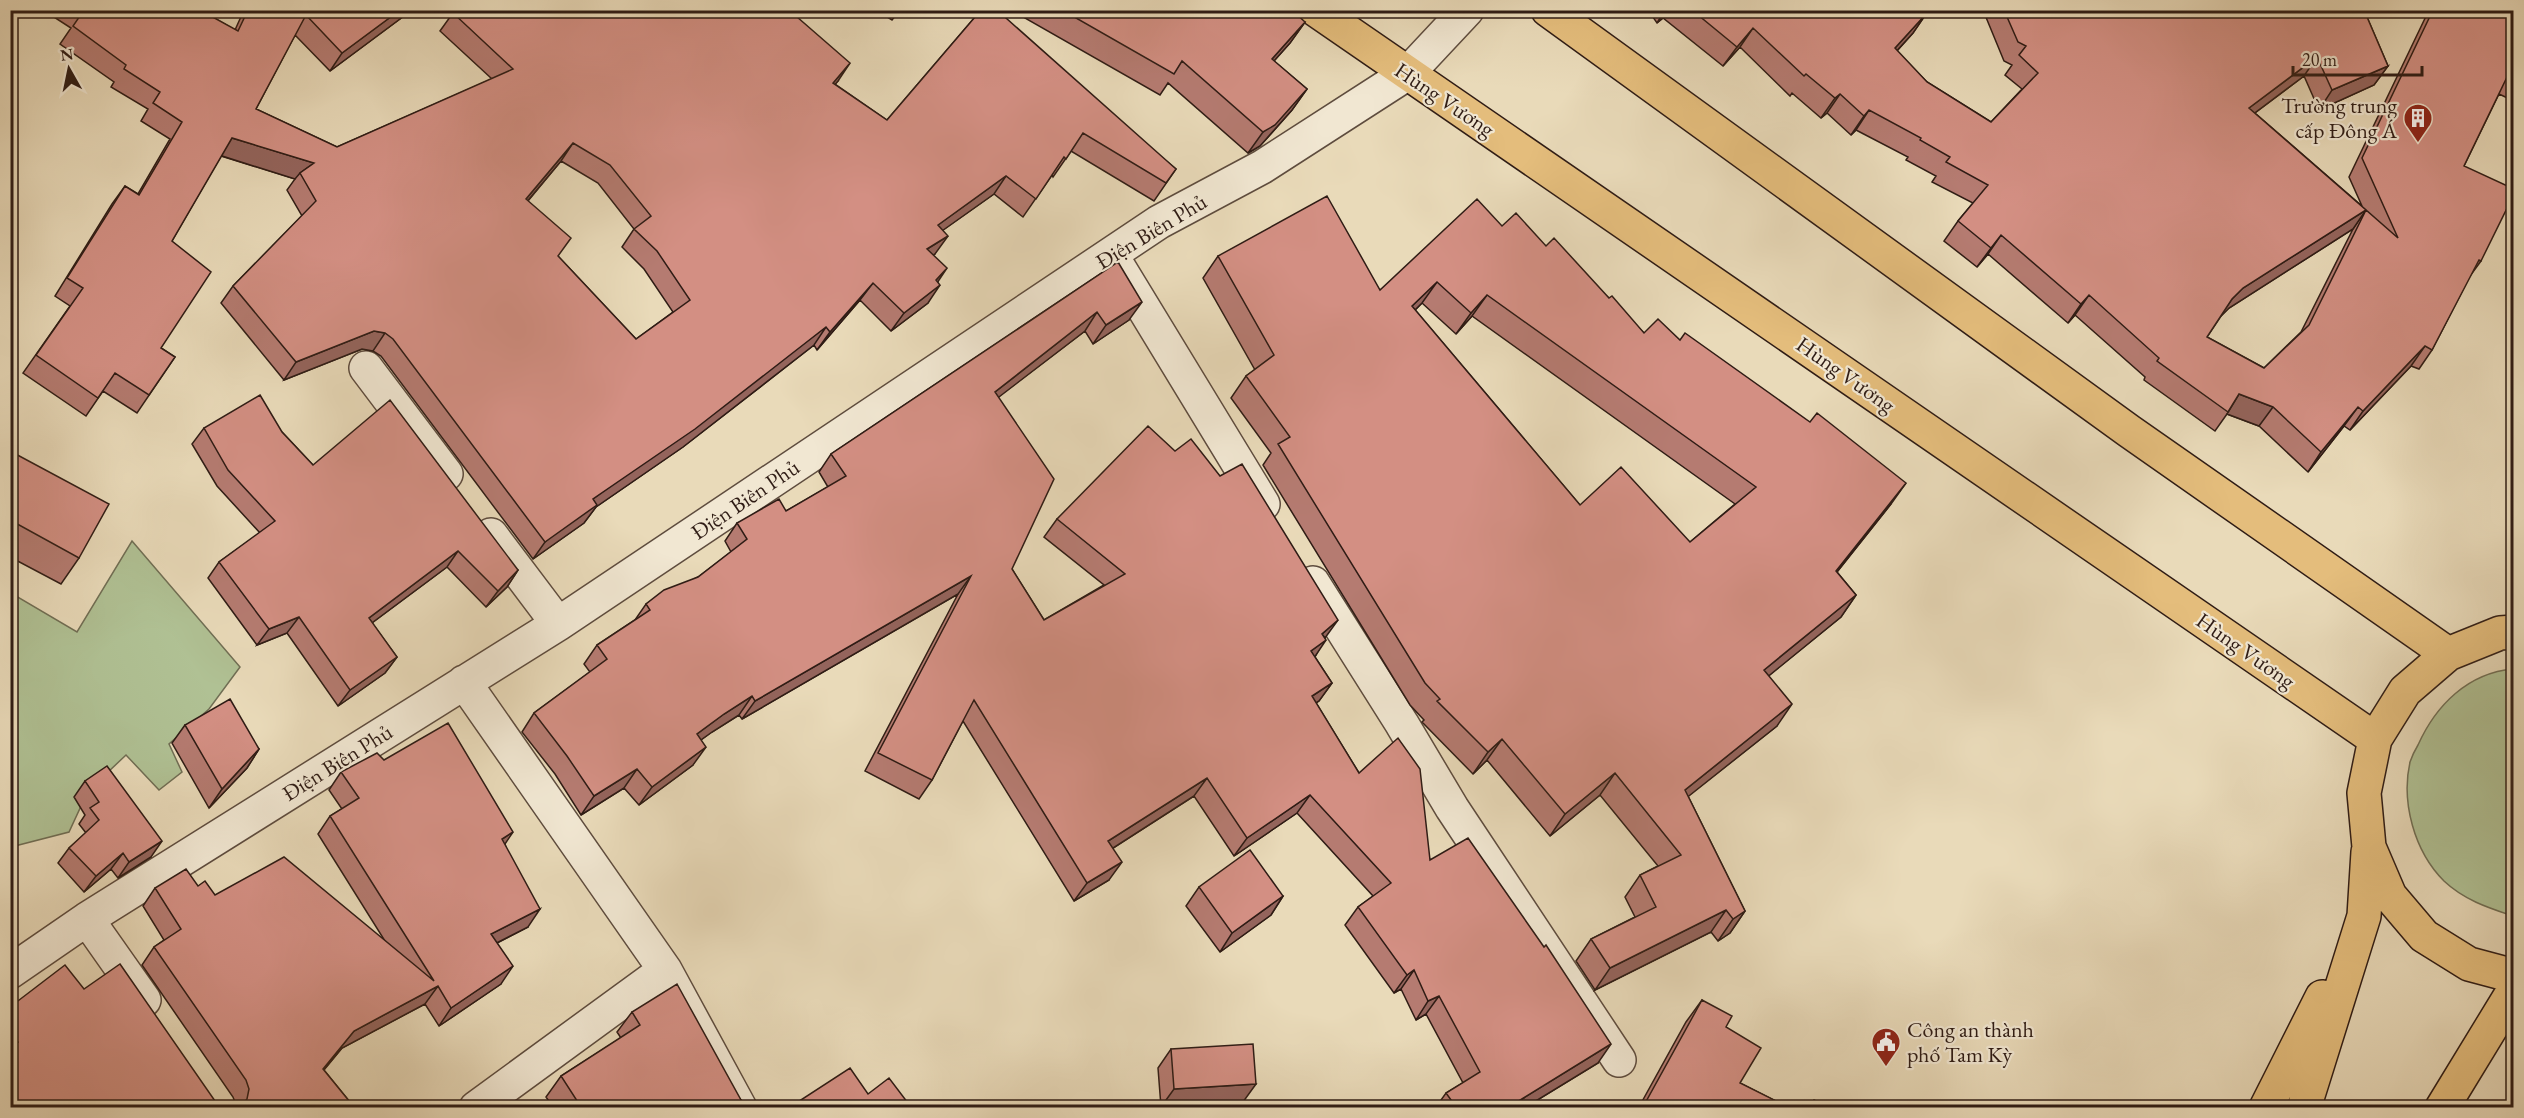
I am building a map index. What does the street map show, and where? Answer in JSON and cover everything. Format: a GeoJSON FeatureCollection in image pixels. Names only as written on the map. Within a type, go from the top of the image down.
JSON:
{"type":"FeatureCollection","features":[{"type":"Feature","properties":{"kind":"main road","name":"Hùng Vương"},"geometry":{"type":"LineString","coordinates":[[1316,10],[2375,739]]}},
{"type":"Feature","properties":{"kind":"main road"},"geometry":{"type":"LineString","coordinates":[[1548,10],[2129,431],[2448,654]]}},
{"type":"Feature","properties":{"kind":"main road"},"geometry":{"type":"LineString","coordinates":[[2304,1107],[2364,916],[2369,847],[2364,793],[2375,739],[2405,691],[2448,654],[2509,626]]}},
{"type":"Feature","properties":{"kind":"main road"},"geometry":{"type":"LineString","coordinates":[[2369,847],[2390,896],[2424,936],[2469,964],[2514,976]]}},
{"type":"Feature","properties":{"kind":"main road"},"geometry":{"type":"LineString","coordinates":[[2266,1107],[2364,916]]}},
{"type":"Feature","properties":{"kind":"main road"},"geometry":{"type":"LineString","coordinates":[[2442,1107],[2514,990]]}},
{"type":"Feature","properties":{"kind":"main road"},"geometry":{"type":"LineString","coordinates":[[2459,1107],[2488,1031]]}},
{"type":"Feature","properties":{"kind":"street","name":"Điện Biên Phủ"},"geometry":{"type":"LineString","coordinates":[[10,972],[87,919],[558,624],[1159,222],[1262,167],[1408,73],[1467,10]]}},
{"type":"Feature","properties":{"kind":"street"},"geometry":{"type":"LineString","coordinates":[[1111,255],[1279,529]]}},
{"type":"Feature","properties":{"kind":"street"},"geometry":{"type":"LineString","coordinates":[[366,368],[558,624]]}},
{"type":"Feature","properties":{"kind":"street"},"geometry":{"type":"LineString","coordinates":[[1298,558],[1452,808],[1619,1060]]}},
{"type":"Feature","properties":{"kind":"street"},"geometry":{"type":"LineString","coordinates":[[464,682],[665,970],[740,1107]]}},
{"type":"Feature","properties":{"kind":"street"},"geometry":{"type":"LineString","coordinates":[[87,919],[159,1023]]}},
{"type":"Feature","properties":{"kind":"street"},"geometry":{"type":"LineString","coordinates":[[476,1107],[665,970]]}},
{"type":"Feature","properties":{"kind":"green space"},"geometry":{"type":"Polygon","coordinates":[[[132,541],[240,667],[209,709],[169,744],[182,772],[159,790],[126,755],[88,791],[69,832],[11,847],[11,593],[77,632],[132,541]]]}},
{"type":"Feature","properties":{"kind":"green space"},"geometry":{"type":"Polygon","coordinates":[[[2514,669],[2513,916],[2468,898],[2444,881],[2434,869],[2418,841],[2412,825],[2407,793],[2410,762],[2425,730],[2444,704],[2468,684],[2482,677],[2514,669]]]}},
{"type":"Feature","properties":{"kind":"building"},"geometry":{"type":"Polygon","coordinates":[[[84,10],[200,10],[238,31],[248,10],[400,10],[342,53],[306,15],[256,109],[337,147],[513,69],[453,13],[455,10],[789,10],[850,63],[833,83],[887,120],[981,10],[997,10],[1176,169],[1166,183],[1083,133],[1036,199],[1006,176],[938,225],[948,236],[927,249],[947,268],[936,280],[940,285],[904,313],[873,283],[830,332],[826,327],[695,429],[593,499],[597,505],[545,542],[393,339],[385,333],[374,331],[296,362],[233,286],[316,201],[300,173],[314,163],[232,138],[172,241],[211,272],[161,348],[175,357],[149,395],[115,373],[98,398],[36,355],[83,288],[67,278],[125,186],[139,195],[182,122],[153,103],[160,92],[124,69],[126,65],[73,26],[84,10]],[[573,143],[526,199],[571,238],[558,256],[636,339],[690,300],[657,251],[634,229],[651,216],[610,165],[573,143]]]}},
{"type":"Feature","properties":{"kind":"building"},"geometry":{"type":"Polygon","coordinates":[[[1062,10],[1221,10],[1233,15],[1237,10],[1292,10],[1305,22],[1272,59],[1307,89],[1275,125],[1263,132],[1182,61],[1174,74],[1062,10]]]}},
{"type":"Feature","properties":{"kind":"building"},"geometry":{"type":"Polygon","coordinates":[[[1692,10],[1924,10],[1926,14],[1895,48],[1927,82],[1991,122],[2038,73],[2019,55],[2026,46],[2018,42],[2004,10],[2364,10],[2388,66],[2332,90],[2317,57],[2249,108],[2366,210],[2398,238],[2362,158],[2433,10],[2514,10],[2514,75],[2509,73],[2464,166],[2514,189],[2514,194],[2481,261],[2479,260],[2432,350],[2425,346],[2363,411],[2358,407],[2321,452],[2273,407],[2239,394],[2228,412],[2157,361],[2159,358],[2089,295],[2081,304],[2001,235],[1991,248],[1958,221],[1988,185],[1946,162],[1950,157],[1920,140],[1921,138],[1869,110],[1864,116],[1840,94],[1835,98],[1806,74],[1804,76],[1753,28],[1737,47],[1692,10]],[[2366,210],[2243,288],[2232,299],[2207,337],[2264,368],[2309,325],[2366,210]]]}},
{"type":"Feature","properties":{"kind":"building"},"geometry":{"type":"Polygon","coordinates":[[[1327,196],[1380,290],[1477,199],[1502,226],[1516,213],[1546,246],[1554,238],[1609,298],[1612,296],[1644,333],[1658,319],[1680,340],[1685,333],[1810,422],[1817,413],[1906,483],[1836,571],[1856,595],[1764,670],[1792,704],[1685,790],[1745,911],[1733,919],[1726,910],[1610,968],[1591,939],[1656,907],[1640,875],[1681,855],[1615,773],[1565,814],[1502,739],[1488,752],[1437,701],[1440,699],[1425,683],[1278,444],[1290,437],[1246,376],[1274,355],[1218,256],[1327,196]],[[1437,282],[1412,306],[1580,505],[1621,467],[1690,542],[1756,487],[1487,295],[1471,313],[1437,282]]]}},
{"type":"Feature","properties":{"kind":"building"},"geometry":{"type":"Polygon","coordinates":[[[1118,262],[1142,302],[1106,325],[1097,312],[995,392],[1054,479],[1012,569],[1044,620],[1125,574],[1057,519],[1148,426],[1175,451],[1191,439],[1220,476],[1242,464],[1338,620],[1322,634],[1326,640],[1311,651],[1332,683],[1312,696],[1359,773],[1398,738],[1420,769],[1430,860],[1468,838],[1544,947],[1546,945],[1611,1044],[1509,1107],[1500,1107],[1499,1104],[1494,1107],[1456,1107],[1446,1093],[1480,1072],[1439,996],[1428,1001],[1414,970],[1407,975],[1358,907],[1391,883],[1310,795],[1247,838],[1207,778],[1108,841],[1122,862],[1087,883],[974,700],[932,780],[878,753],[971,576],[755,701],[752,696],[724,714],[697,734],[706,747],[652,787],[637,769],[594,796],[534,713],[607,659],[597,645],[650,610],[646,604],[664,590],[698,577],[747,539],[737,523],[779,499],[786,511],[846,476],[831,454],[1118,262]]]}},
{"type":"Feature","properties":{"kind":"building"},"geometry":{"type":"Polygon","coordinates":[[[260,395],[282,432],[313,465],[390,400],[518,570],[498,591],[458,551],[369,618],[397,657],[350,690],[299,617],[269,629],[219,562],[275,521],[228,470],[204,428],[260,395]]]}},
{"type":"Feature","properties":{"kind":"building"},"geometry":{"type":"Polygon","coordinates":[[[10,451],[109,504],[79,558],[10,520],[10,451]]]}},
{"type":"Feature","properties":{"kind":"building"},"geometry":{"type":"Polygon","coordinates":[[[230,699],[259,749],[222,789],[185,725],[230,699]]]}},
{"type":"Feature","properties":{"kind":"building"},"geometry":{"type":"Polygon","coordinates":[[[448,723],[513,832],[502,839],[540,909],[491,934],[513,966],[451,1008],[438,986],[354,1031],[323,1069],[354,1107],[236,1107],[241,1106],[247,1099],[249,1089],[246,1080],[154,947],[181,929],[155,888],[186,869],[198,886],[205,881],[215,895],[284,857],[434,981],[330,816],[359,798],[341,772],[377,753],[384,760],[448,723]]]}},
{"type":"Feature","properties":{"kind":"building"},"geometry":{"type":"Polygon","coordinates":[[[107,766],[162,841],[129,862],[123,853],[96,876],[69,848],[99,820],[90,808],[99,802],[85,781],[107,766]]]}},
{"type":"Feature","properties":{"kind":"building"},"geometry":{"type":"Polygon","coordinates":[[[1250,850],[1283,896],[1232,933],[1199,887],[1250,850]]]}},
{"type":"Feature","properties":{"kind":"building"},"geometry":{"type":"Polygon","coordinates":[[[120,964],[215,1101],[222,1107],[10,1107],[10,1047],[18,1042],[10,1033],[10,1007],[65,965],[84,989],[120,964]]]}},
{"type":"Feature","properties":{"kind":"building"},"geometry":{"type":"Polygon","coordinates":[[[677,984],[741,1100],[729,1107],[581,1107],[561,1076],[640,1025],[632,1012],[677,984]]]}},
{"type":"Feature","properties":{"kind":"building"},"geometry":{"type":"Polygon","coordinates":[[[1702,1000],[1732,1016],[1726,1027],[1761,1048],[1740,1083],[1788,1107],[1643,1107],[1702,1000]]]}},
{"type":"Feature","properties":{"kind":"building"},"geometry":{"type":"Polygon","coordinates":[[[1253,1044],[1256,1084],[1174,1089],[1171,1049],[1253,1044]]]}},
{"type":"Feature","properties":{"kind":"building"},"geometry":{"type":"Polygon","coordinates":[[[850,1068],[868,1094],[889,1078],[911,1107],[790,1107],[850,1068]]]}},
{"type":"Feature","properties":{"kind":"building"},"geometry":{"type":"Polygon","coordinates":[[[1814,1100],[1829,1107],[1810,1107],[1814,1100]]]}},
{"type":"Feature","properties":{"kind":"place","name":"Trường trung cấp Đông Á"},"geometry":{"type":"Point","coordinates":[2418,144]}},
{"type":"Feature","properties":{"kind":"place","name":"Công an thành phố Tam Kỳ"},"geometry":{"type":"Point","coordinates":[1886,1068]}}]}
